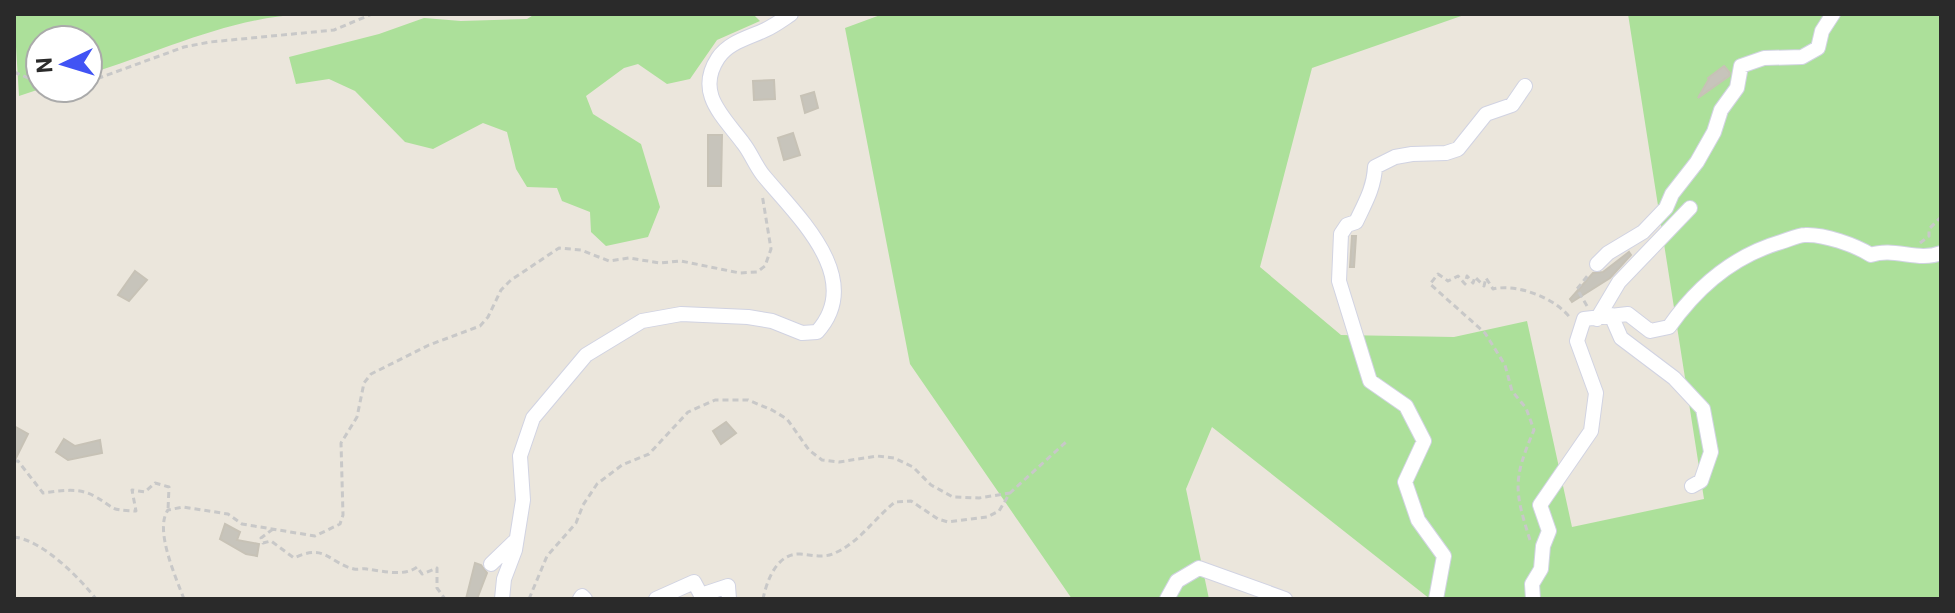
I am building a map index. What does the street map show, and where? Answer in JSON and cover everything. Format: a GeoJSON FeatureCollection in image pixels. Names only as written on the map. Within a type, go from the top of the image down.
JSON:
{"type":"FeatureCollection","features":[{"type":"Feature","properties":{"kind":"street"},"geometry":{"type":"LineString","coordinates":[[502,599],[523,500],[520,456],[533,418],[586,355],[642,321],[681,314],[748,317],[772,321],[802,333],[817,332],[826,322],[833,304],[834,287],[829,266],[814,236],[759,171],[709,95],[709,77],[724,50],[791,14]]}},
{"type":"Feature","properties":{"kind":"street"},"geometry":{"type":"LineString","coordinates":[[1597,264],[1608,253],[1643,232],[1666,208],[1672,194],[1697,162],[1714,132],[1721,110],[1737,88],[1741,66],[1764,58],[1802,57],[1818,48],[1822,31],[1833,14]]}},
{"type":"Feature","properties":{"kind":"street"},"geometry":{"type":"LineString","coordinates":[[1436,599],[1444,556],[1418,520],[1405,482],[1424,441],[1406,406],[1370,381],[1339,281],[1341,234],[1347,225],[1356,222],[1374,183],[1375,167],[1395,157],[1446,153],[1458,149],[1486,114],[1512,105],[1525,86]]}},
{"type":"Feature","properties":{"kind":"street"},"geometry":{"type":"LineString","coordinates":[[1533,599],[1532,584],[1541,569],[1543,546],[1549,531],[1540,505],[1591,431],[1596,393],[1577,341],[1597,318],[1619,282],[1690,208]]}},
{"type":"Feature","properties":{"kind":"street"},"geometry":{"type":"LineString","coordinates":[[1597,318],[1628,314],[1650,331],[1669,327],[1688,300],[1725,268],[1763,247],[1806,235],[1854,245],[1871,255],[1880,251],[1930,258],[1941,253]]}},
{"type":"Feature","properties":{"kind":"street"},"geometry":{"type":"LineString","coordinates":[[1597,318],[1674,378],[1703,409],[1711,452],[1701,481],[1692,486]]}},
{"type":"Feature","properties":{"kind":"street"},"geometry":{"type":"LineString","coordinates":[[491,564],[516,540]]}},
{"type":"Feature","properties":{"kind":"street"},"geometry":{"type":"LineString","coordinates":[[1167,599],[1177,581],[1199,568],[1285,599]]}},
{"type":"Feature","properties":{"kind":"street"},"geometry":{"type":"LineString","coordinates":[[656,599],[694,582],[701,595],[728,586],[729,599]]}},
{"type":"Feature","properties":{"kind":"path"},"geometry":{"type":"LineString","coordinates":[[104,76],[184,47],[334,30],[372,14]]}},
{"type":"Feature","properties":{"kind":"path"},"geometry":{"type":"LineString","coordinates":[[184,599],[162,526],[162,517],[168,510],[183,507],[228,514],[242,524],[315,536],[340,524],[344,501],[339,454],[341,443],[357,417],[364,383],[371,374],[429,345],[480,326],[501,290],[511,280],[559,248],[581,250],[609,261],[629,258],[660,263],[681,261],[740,273],[757,272],[765,266],[771,249],[759,171]]}},
{"type":"Feature","properties":{"kind":"path"},"geometry":{"type":"LineString","coordinates":[[1911,255],[1941,217]]}},
{"type":"Feature","properties":{"kind":"path"},"geometry":{"type":"LineString","coordinates":[[1534,551],[1517,498],[1520,462],[1534,430],[1526,408],[1512,391],[1505,365],[1485,333],[1430,284],[1438,274],[1448,281],[1458,276],[1465,284],[1467,276],[1473,283],[1475,277],[1484,286],[1486,278],[1493,289],[1503,287],[1549,299],[1562,306],[1572,320],[1597,318],[1577,289],[1597,264]]}},
{"type":"Feature","properties":{"kind":"path"},"geometry":{"type":"LineString","coordinates":[[529,599],[547,556],[576,523],[597,484],[622,465],[649,454],[696,406],[715,400],[748,400],[772,410],[787,419],[809,450],[822,460],[839,462],[877,456],[894,458],[913,467],[925,480],[953,497],[979,498],[1010,493]]}},
{"type":"Feature","properties":{"kind":"path"},"geometry":{"type":"LineString","coordinates":[[763,599],[781,559],[790,555],[826,557],[835,554],[850,545],[895,502],[911,501],[938,519],[961,522],[987,517],[999,511],[1010,493],[1067,441]]}},
{"type":"Feature","properties":{"kind":"path"},"geometry":{"type":"LineString","coordinates":[[14,461],[18,461],[43,493],[69,490],[93,494],[112,510],[136,511],[132,490],[145,492],[155,483],[169,487],[168,510]]}},
{"type":"Feature","properties":{"kind":"path"},"geometry":{"type":"LineString","coordinates":[[273,529],[261,538],[263,543],[271,541],[294,558],[308,551],[332,557],[355,569],[381,573],[413,571],[417,567],[422,574],[437,568],[437,588],[445,599]]}},
{"type":"Feature","properties":{"kind":"path"},"geometry":{"type":"LineString","coordinates":[[14,537],[29,540],[53,557],[96,599]]}},
{"type":"Feature","properties":{"kind":"green space"},"geometry":{"type":"Polygon","coordinates":[[[14,14],[304,14],[221,29],[104,68],[104,24],[24,24],[24,94],[19,96],[14,14]]]}},
{"type":"Feature","properties":{"kind":"green space"},"geometry":{"type":"Polygon","coordinates":[[[535,14],[753,14],[760,21],[717,40],[690,79],[667,84],[638,64],[624,68],[586,96],[593,114],[641,144],[660,207],[648,237],[606,246],[591,232],[590,212],[562,201],[557,188],[527,187],[516,169],[507,132],[483,123],[433,149],[405,142],[355,91],[329,79],[296,84],[289,57],[379,34],[424,18],[461,21],[527,19],[535,14]]]}},
{"type":"Feature","properties":{"kind":"green space"},"geometry":{"type":"Polygon","coordinates":[[[883,14],[1467,14],[1312,68],[1260,267],[1341,335],[1454,337],[1527,321],[1572,527],[1704,499],[1628,14],[1941,14],[1941,599],[1430,599],[1212,427],[1186,489],[1209,599],[1072,599],[910,364],[845,28],[883,14]]]}},
{"type":"Feature","properties":{"kind":"building"},"geometry":{"type":"Polygon","coordinates":[[[1724,66],[1729,76],[1698,98],[1708,78],[1724,66]]]}},
{"type":"Feature","properties":{"kind":"building"},"geometry":{"type":"Polygon","coordinates":[[[774,80],[775,99],[754,100],[753,81],[774,80]]]}},
{"type":"Feature","properties":{"kind":"building"},"geometry":{"type":"Polygon","coordinates":[[[814,92],[818,108],[805,113],[801,96],[814,92]]]}},
{"type":"Feature","properties":{"kind":"building"},"geometry":{"type":"Polygon","coordinates":[[[793,133],[800,155],[784,160],[778,138],[793,133]]]}},
{"type":"Feature","properties":{"kind":"building"},"geometry":{"type":"Polygon","coordinates":[[[708,135],[722,135],[721,186],[708,186],[708,135]]]}},
{"type":"Feature","properties":{"kind":"building"},"geometry":{"type":"Polygon","coordinates":[[[1352,236],[1356,236],[1354,267],[1350,267],[1352,236]]]}},
{"type":"Feature","properties":{"kind":"building"},"geometry":{"type":"Polygon","coordinates":[[[1629,252],[1631,255],[1610,278],[1572,302],[1570,299],[1593,273],[1603,272],[1629,252]]]}},
{"type":"Feature","properties":{"kind":"building"},"geometry":{"type":"Polygon","coordinates":[[[135,271],[147,280],[129,301],[118,295],[135,271]]]}},
{"type":"Feature","properties":{"kind":"building"},"geometry":{"type":"Polygon","coordinates":[[[726,422],[736,433],[721,444],[713,431],[726,422]]]}},
{"type":"Feature","properties":{"kind":"building"},"geometry":{"type":"Polygon","coordinates":[[[14,426],[28,434],[14,462],[14,426]]]}},
{"type":"Feature","properties":{"kind":"building"},"geometry":{"type":"Polygon","coordinates":[[[64,439],[75,446],[100,440],[102,453],[68,460],[56,452],[64,439]]]}},
{"type":"Feature","properties":{"kind":"building"},"geometry":{"type":"Polygon","coordinates":[[[225,524],[240,532],[237,540],[259,544],[257,556],[246,554],[220,539],[225,524]]]}},
{"type":"Feature","properties":{"kind":"building"},"geometry":{"type":"Polygon","coordinates":[[[475,563],[487,573],[477,599],[466,599],[475,563]]]}}]}
